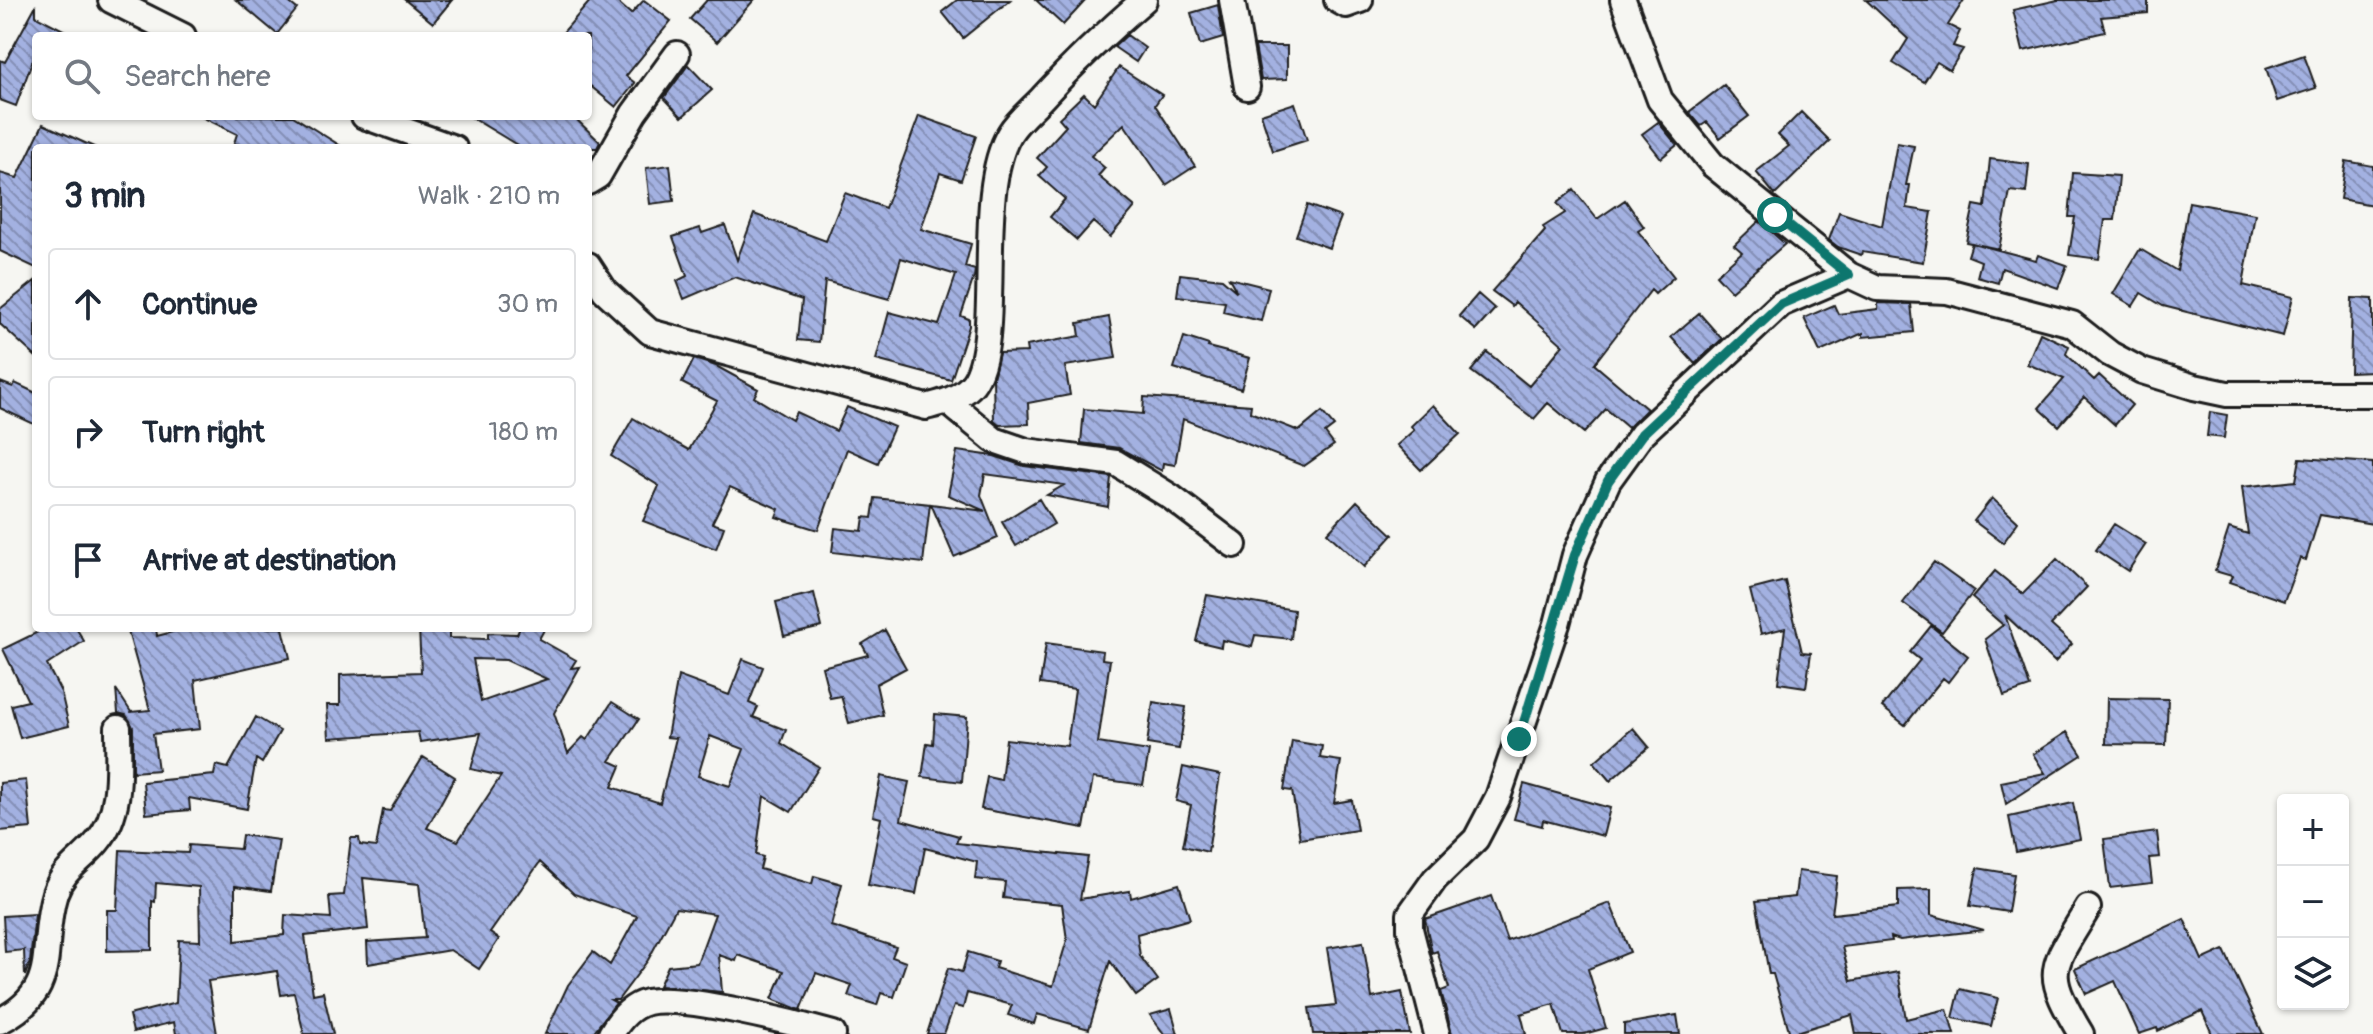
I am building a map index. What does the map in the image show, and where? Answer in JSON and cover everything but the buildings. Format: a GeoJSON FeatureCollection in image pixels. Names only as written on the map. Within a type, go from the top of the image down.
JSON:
{"type":"FeatureCollection","features":[{"type":"Feature","properties":{"kind":"street"},"geometry":{"type":"LineString","coordinates":[[111,0],[175,32]]}},
{"type":"Feature","properties":{"kind":"street"},"geometry":{"type":"LineString","coordinates":[[592,271],[605,291],[650,332],[926,407],[948,402],[971,386],[980,367],[988,328],[994,176],[1010,133],[1083,54],[1144,0]]}},
{"type":"Feature","properties":{"kind":"street"},"geometry":{"type":"LineString","coordinates":[[1232,0],[1247,87]]}},
{"type":"Feature","properties":{"kind":"street"},"geometry":{"type":"LineString","coordinates":[[1337,0],[1346,5],[1360,0]]}},
{"type":"Feature","properties":{"kind":"street"},"geometry":{"type":"LineString","coordinates":[[1623,0],[1660,100],[1713,165],[1849,275],[1877,288],[1947,291],[2072,324],[2110,354],[2142,371],[2194,387],[2227,394],[2373,394]]}},
{"type":"Feature","properties":{"kind":"street"},"geometry":{"type":"LineString","coordinates":[[592,180],[598,176],[634,113],[677,54]]}},
{"type":"Feature","properties":{"kind":"street"},"geometry":{"type":"LineString","coordinates":[[375,120],[443,144]]}},
{"type":"Feature","properties":{"kind":"street"},"geometry":{"type":"LineString","coordinates":[[1437,1034],[1410,929],[1410,914],[1435,879],[1476,839],[1498,797],[1557,624],[1575,555],[1608,481],[1642,434],[1781,304],[1849,275]]}},
{"type":"Feature","properties":{"kind":"street"},"geometry":{"type":"LineString","coordinates":[[948,402],[994,440],[1026,451],[1116,463],[1171,497],[1234,545]]}},
{"type":"Feature","properties":{"kind":"street"},"geometry":{"type":"LineString","coordinates":[[0,1021],[36,994],[48,964],[55,893],[68,868],[96,843],[111,822],[118,775],[118,728]]}},
{"type":"Feature","properties":{"kind":"street"},"geometry":{"type":"LineString","coordinates":[[2081,1034],[2058,996],[2054,981],[2055,963],[2088,908]]}},
{"type":"Feature","properties":{"kind":"street"},"geometry":{"type":"LineString","coordinates":[[611,1034],[620,1018],[646,1002],[682,1002],[833,1034]]}},
{"type":"Feature","properties":{"kind":"route"},"geometry":{"type":"LineString","coordinates":[[1519,739],[1557,624],[1575,555],[1608,481],[1642,434],[1781,304],[1849,275],[1775,215]]}}]}
